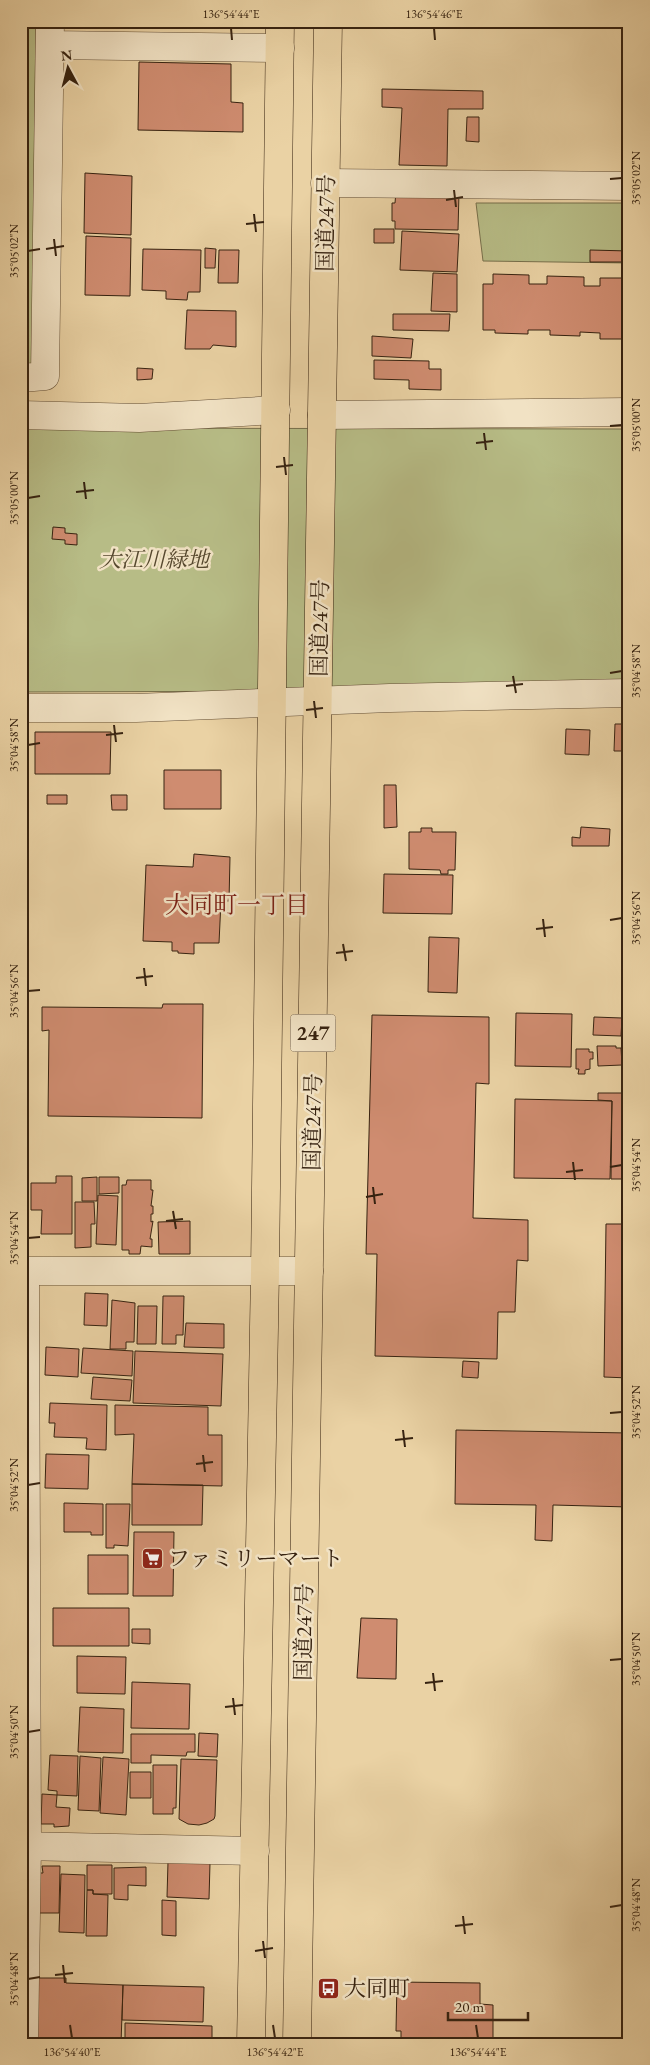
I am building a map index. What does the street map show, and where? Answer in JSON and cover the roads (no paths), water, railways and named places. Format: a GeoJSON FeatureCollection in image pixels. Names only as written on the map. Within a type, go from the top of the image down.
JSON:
{"type":"FeatureCollection","features":[{"type":"Feature","properties":{"kind":"highway","name":"国道247号"},"geometry":{"type":"LineString","coordinates":[[251,2044],[265,1272],[280,21]]}},
{"type":"Feature","properties":{"kind":"highway","name":"国道247号"},"geometry":{"type":"LineString","coordinates":[[297,2044],[328,21]]}},
{"type":"Feature","properties":{"kind":"street"},"geometry":{"type":"LineString","coordinates":[[21,378],[45,376],[50,33],[280,48]]}},
{"type":"Feature","properties":{"kind":"street"},"geometry":{"type":"LineString","coordinates":[[326,183],[629,186]]}},
{"type":"Feature","properties":{"kind":"street"},"geometry":{"type":"LineString","coordinates":[[21,415],[139,418],[276,410]]}},
{"type":"Feature","properties":{"kind":"street"},"geometry":{"type":"LineString","coordinates":[[322,415],[629,412]]}},
{"type":"Feature","properties":{"kind":"street"},"geometry":{"type":"LineString","coordinates":[[21,708],[136,708],[318,700],[629,693]]}},
{"type":"Feature","properties":{"kind":"street"},"geometry":{"type":"LineString","coordinates":[[24,2044],[23,1271],[309,1271]]}},
{"type":"Feature","properties":{"kind":"street"},"geometry":{"type":"LineString","coordinates":[[24,1846],[255,1851]]}},
{"type":"Feature","properties":{"kind":"place","name":"ファミリーマート"},"geometry":{"type":"Point","coordinates":[152,1558]}},
{"type":"Feature","properties":{"kind":"place","name":"大同町"},"geometry":{"type":"Point","coordinates":[328,1988]}},
{"type":"Feature","properties":{"kind":"district","name":"大同町一丁目"},"geometry":{"type":"Point","coordinates":[237,905]}},
{"type":"Feature","properties":{"kind":"park label","name":"大江川緑地"},"geometry":{"type":"Point","coordinates":[154,559]}}]}
